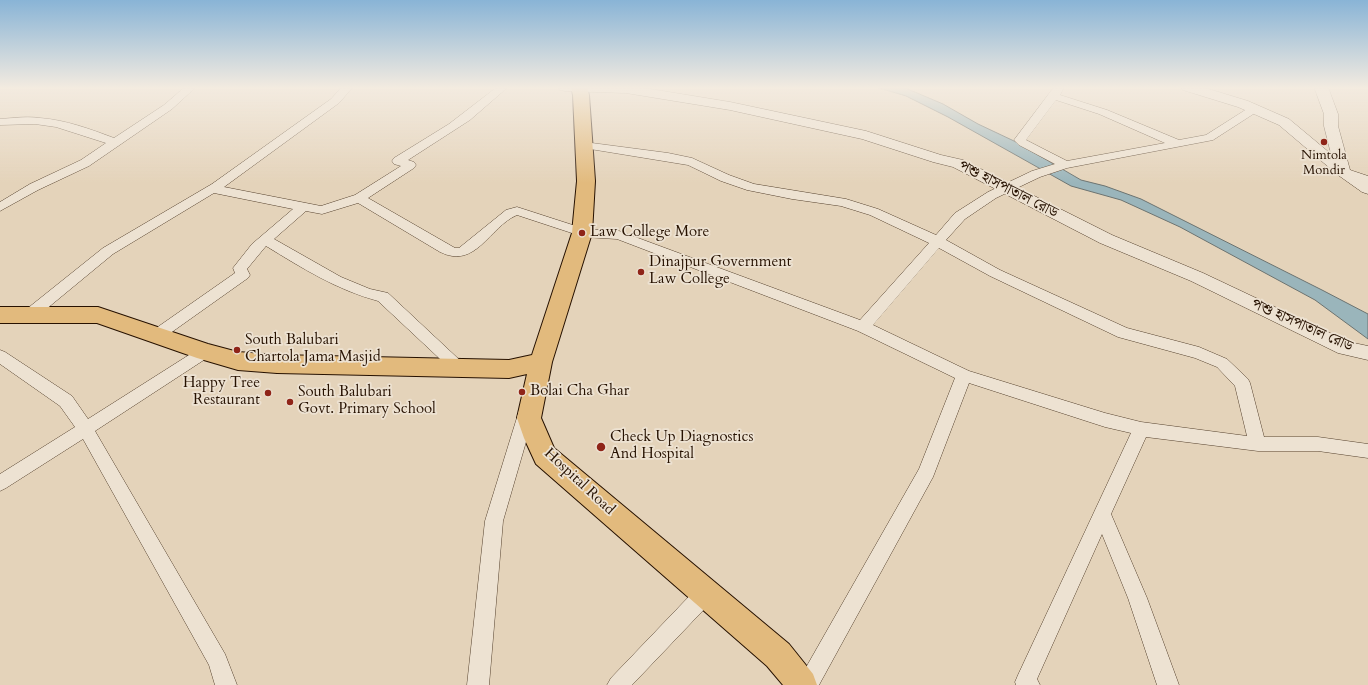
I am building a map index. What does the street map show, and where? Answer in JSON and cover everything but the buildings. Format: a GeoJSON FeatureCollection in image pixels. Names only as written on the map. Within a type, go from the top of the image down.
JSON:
{"type":"FeatureCollection","features":[{"type":"Feature","properties":{"kind":"main road","name":"Hospital Road"},"geometry":{"type":"LineString","coordinates":[[580,119],[584,145],[586,181],[582,232],[541,362],[529,418],[536,438],[546,456],[778,656],[802,685]]}},
{"type":"Feature","properties":{"kind":"main road"},"geometry":{"type":"LineString","coordinates":[[0,316],[98,315],[206,352],[238,361],[277,364],[509,369],[541,362]]}},
{"type":"Feature","properties":{"kind":"street"},"geometry":{"type":"LineString","coordinates":[[0,208],[34,187],[85,163],[151,119]]}},
{"type":"Feature","properties":{"kind":"street"},"geometry":{"type":"LineString","coordinates":[[28,316],[108,251],[212,189],[310,119]]}},
{"type":"Feature","properties":{"kind":"street"},"geometry":{"type":"LineString","coordinates":[[212,189],[322,210],[358,198],[410,165],[398,161],[464,119]]}},
{"type":"Feature","properties":{"kind":"street","name":"পশু হাসপাতাল রোড"},"geometry":{"type":"LineString","coordinates":[[789,119],[866,136],[916,152],[958,163],[1006,189],[1106,239],[1197,277],[1345,348],[1368,353]]}},
{"type":"Feature","properties":{"kind":"street"},"geometry":{"type":"LineString","coordinates":[[1036,119],[1020,140],[1063,166]]}},
{"type":"Feature","properties":{"kind":"street"},"geometry":{"type":"LineString","coordinates":[[1119,119],[1178,144]]}},
{"type":"Feature","properties":{"kind":"street"},"geometry":{"type":"LineString","coordinates":[[864,327],[960,216],[992,196],[1036,174],[1063,166],[1209,138],[1239,119]]}},
{"type":"Feature","properties":{"kind":"street"},"geometry":{"type":"LineString","coordinates":[[1277,119],[1316,130],[1331,126]]}},
{"type":"Feature","properties":{"kind":"street"},"geometry":{"type":"LineString","coordinates":[[1331,119],[1331,126],[1343,172]]}},
{"type":"Feature","properties":{"kind":"street"},"geometry":{"type":"LineString","coordinates":[[0,122],[27,120],[46,121],[66,126],[116,143]]}},
{"type":"Feature","properties":{"kind":"street"},"geometry":{"type":"LineString","coordinates":[[1284,122],[1343,172],[1368,189]]}},
{"type":"Feature","properties":{"kind":"street"},"geometry":{"type":"LineString","coordinates":[[584,145],[692,162],[725,178],[751,187],[792,196],[842,202],[874,212],[937,241],[995,273],[1123,333],[1198,353],[1222,363],[1242,383],[1258,444]]}},
{"type":"Feature","properties":{"kind":"street"},"geometry":{"type":"LineString","coordinates":[[1343,172],[1368,180]]}},
{"type":"Feature","properties":{"kind":"street"},"geometry":{"type":"LineString","coordinates":[[358,198],[445,249],[453,252],[463,252],[510,213],[517,211],[582,232],[619,234],[864,327],[964,375],[1141,430],[1258,444],[1318,444],[1368,451]]}},
{"type":"Feature","properties":{"kind":"street"},"geometry":{"type":"LineString","coordinates":[[157,335],[243,275],[240,268],[257,247],[303,207]]}},
{"type":"Feature","properties":{"kind":"street"},"geometry":{"type":"LineString","coordinates":[[265,240],[322,273],[368,294],[383,297],[460,368]]}},
{"type":"Feature","properties":{"kind":"street"},"geometry":{"type":"LineString","coordinates":[[0,482],[206,352]]}},
{"type":"Feature","properties":{"kind":"street"},"geometry":{"type":"LineString","coordinates":[[0,356],[66,401],[85,428],[218,661],[226,685]]}},
{"type":"Feature","properties":{"kind":"street"},"geometry":{"type":"LineString","coordinates":[[478,685],[494,521],[541,362]]}},
{"type":"Feature","properties":{"kind":"street"},"geometry":{"type":"LineString","coordinates":[[807,685],[927,472],[964,375]]}},
{"type":"Feature","properties":{"kind":"street"},"geometry":{"type":"LineString","coordinates":[[1029,685],[1025,682],[1141,430]]}},
{"type":"Feature","properties":{"kind":"street"},"geometry":{"type":"LineString","coordinates":[[1102,514],[1117,546],[1147,620],[1168,685]]}},
{"type":"Feature","properties":{"kind":"street"},"geometry":{"type":"LineString","coordinates":[[618,685],[706,593]]}},
{"type":"Feature","properties":{"kind":"water"},"geometry":{"type":"Polygon","coordinates":[[[952,119],[969,119],[1014,141],[1081,180],[1105,186],[1141,199],[1368,314],[1368,339],[1315,300],[1180,227],[1121,200],[1071,186],[952,119]]]}},
{"type":"Feature","properties":{"kind":"place","name":"Nimtola Mondir"},"geometry":{"type":"Point","coordinates":[1324,142]}},
{"type":"Feature","properties":{"kind":"place","name":"Law College More"},"geometry":{"type":"Point","coordinates":[582,233]}},
{"type":"Feature","properties":{"kind":"place","name":"Dinajpur Government Law College"},"geometry":{"type":"Point","coordinates":[641,272]}},
{"type":"Feature","properties":{"kind":"place","name":"South Balubari Chartola Jama Masjid"},"geometry":{"type":"Point","coordinates":[237,350]}},
{"type":"Feature","properties":{"kind":"place","name":"Bolai Cha Ghar"},"geometry":{"type":"Point","coordinates":[522,392]}},
{"type":"Feature","properties":{"kind":"place","name":"Happy Tree Restaurant"},"geometry":{"type":"Point","coordinates":[268,393]}},
{"type":"Feature","properties":{"kind":"place","name":"South Balubari Govt. Primary School"},"geometry":{"type":"Point","coordinates":[290,402]}},
{"type":"Feature","properties":{"kind":"place","name":"Check Up Diagnostics And Hospital"},"geometry":{"type":"Point","coordinates":[601,447]}}]}
